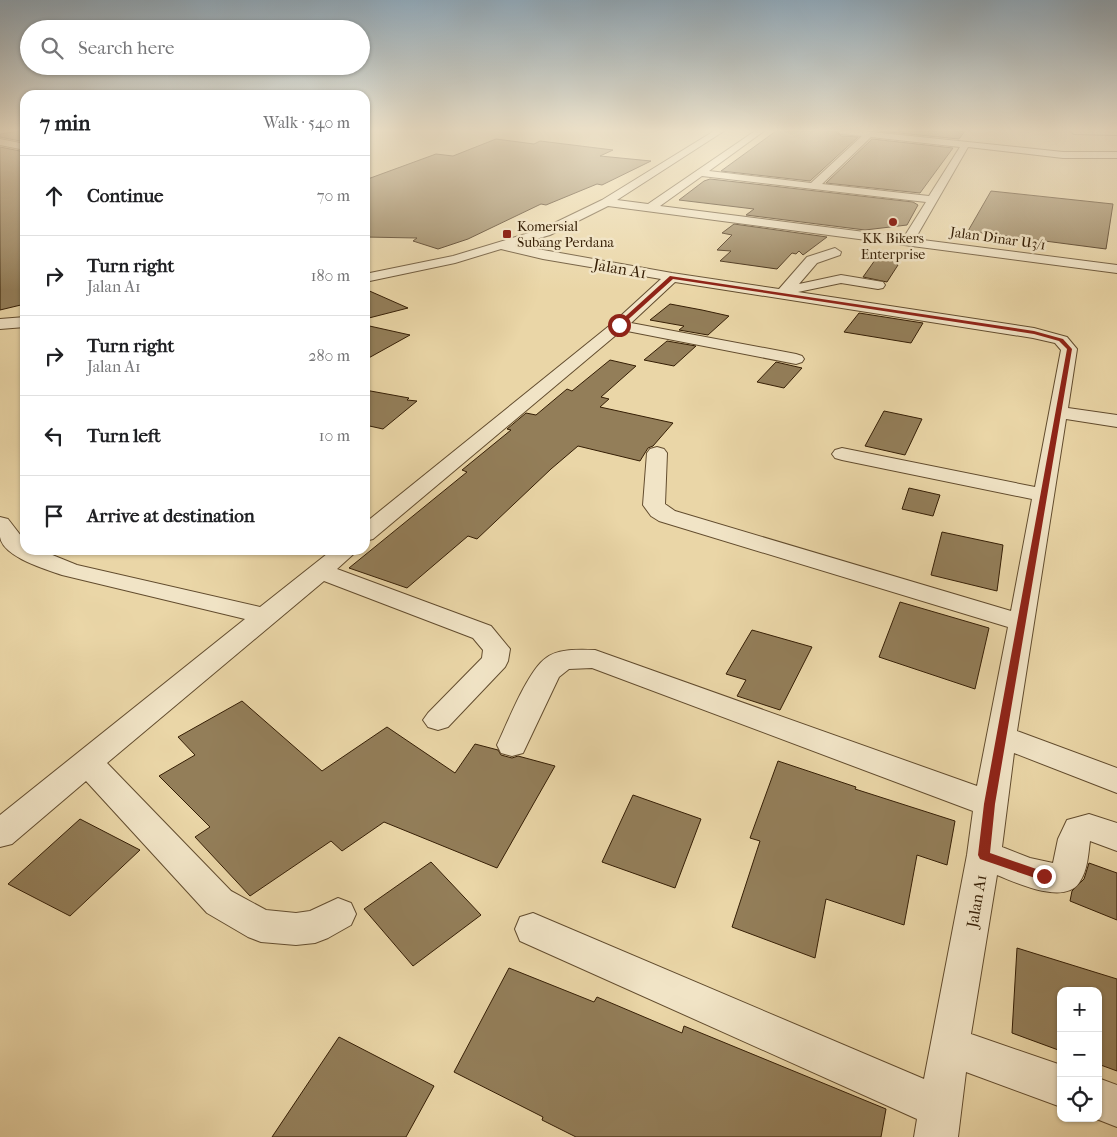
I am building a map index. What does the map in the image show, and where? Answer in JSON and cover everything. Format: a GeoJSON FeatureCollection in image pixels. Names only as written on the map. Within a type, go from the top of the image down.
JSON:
{"type":"FeatureCollection","features":[{"type":"Feature","properties":{"kind":"street"},"geometry":{"type":"LineString","coordinates":[[370,277],[502,246],[546,232],[606,202],[635,184]]}},
{"type":"Feature","properties":{"kind":"street"},"geometry":{"type":"LineString","coordinates":[[655,204],[683,184]]}},
{"type":"Feature","properties":{"kind":"street"},"geometry":{"type":"LineString","coordinates":[[797,184],[933,200]]}},
{"type":"Feature","properties":{"kind":"street"},"geometry":{"type":"LineString","coordinates":[[911,236],[942,184]]}},
{"type":"Feature","properties":{"kind":"street","name":"Jalan Dinar U3/1"},"geometry":{"type":"LineString","coordinates":[[606,202],[655,204],[911,236],[1117,270]]}},
{"type":"Feature","properties":{"kind":"street","name":"Jalan A1"},"geometry":{"type":"LineString","coordinates":[[502,246],[542,255],[672,277],[784,292],[1034,333],[1061,340],[1070,349],[990,804],[984,855],[949,1046],[938,1122]]}},
{"type":"Feature","properties":{"kind":"street"},"geometry":{"type":"LineString","coordinates":[[784,292],[812,260],[834,252]]}},
{"type":"Feature","properties":{"kind":"street"},"geometry":{"type":"LineString","coordinates":[[370,530],[619,325],[672,277]]}},
{"type":"Feature","properties":{"kind":"street"},"geometry":{"type":"LineString","coordinates":[[784,292],[840,280],[878,285]]}},
{"type":"Feature","properties":{"kind":"street"},"geometry":{"type":"LineString","coordinates":[[0,324],[20,322]]}},
{"type":"Feature","properties":{"kind":"street"},"geometry":{"type":"LineString","coordinates":[[619,325],[796,359]]}},
{"type":"Feature","properties":{"kind":"street"},"geometry":{"type":"LineString","coordinates":[[1059,412],[1117,421]]}},
{"type":"Feature","properties":{"kind":"street"},"geometry":{"type":"LineString","coordinates":[[657,453],[654,505],[659,512],[667,516],[1022,623]]}},
{"type":"Feature","properties":{"kind":"street"},"geometry":{"type":"LineString","coordinates":[[842,454],[1045,496]]}},
{"type":"Feature","properties":{"kind":"street"},"geometry":{"type":"LineString","coordinates":[[0,524],[20,548]]}},
{"type":"Feature","properties":{"kind":"street"},"geometry":{"type":"LineString","coordinates":[[32,555],[70,570],[265,616]]}},
{"type":"Feature","properties":{"kind":"street"},"geometry":{"type":"LineString","coordinates":[[0,834],[340,555]]}},
{"type":"Feature","properties":{"kind":"street"},"geometry":{"type":"LineString","coordinates":[[320,572],[482,632],[497,649],[495,661],[438,720]]}},
{"type":"Feature","properties":{"kind":"street"},"geometry":{"type":"LineString","coordinates":[[512,745],[546,676],[554,665],[574,659],[595,659],[990,804]]}},
{"type":"Feature","properties":{"kind":"street"},"geometry":{"type":"LineString","coordinates":[[1002,737],[1117,781]]}},
{"type":"Feature","properties":{"kind":"street"},"geometry":{"type":"LineString","coordinates":[[87,762],[219,902],[261,926],[296,930],[315,927],[338,914]]}},
{"type":"Feature","properties":{"kind":"street"},"geometry":{"type":"LineString","coordinates":[[984,855],[1044,876],[1056,878],[1064,876],[1069,869],[1075,836],[1079,829],[1089,827],[1117,837]]}},
{"type":"Feature","properties":{"kind":"street"},"geometry":{"type":"LineString","coordinates":[[533,929],[938,1122]]}},
{"type":"Feature","properties":{"kind":"street"},"geometry":{"type":"LineString","coordinates":[[949,1046],[1057,1085]]}},
{"type":"Feature","properties":{"kind":"street"},"geometry":{"type":"LineString","coordinates":[[1102,1100],[1117,1106]]}},
{"type":"Feature","properties":{"kind":"building"},"geometry":{"type":"Polygon","coordinates":[[[0,184],[20,184],[20,305],[0,310],[0,184]]]}},
{"type":"Feature","properties":{"kind":"building"},"geometry":{"type":"Polygon","coordinates":[[[370,184],[597,184],[546,205],[541,204],[468,239],[438,249],[413,241],[417,238],[370,237],[370,184]]]}},
{"type":"Feature","properties":{"kind":"building"},"geometry":{"type":"Polygon","coordinates":[[[700,184],[755,184],[913,202],[918,205],[907,225],[865,230],[746,215],[754,209],[679,200],[700,184]]]}},
{"type":"Feature","properties":{"kind":"building"},"geometry":{"type":"Polygon","coordinates":[[[836,184],[927,184],[920,193],[836,184]]]}},
{"type":"Feature","properties":{"kind":"building"},"geometry":{"type":"Polygon","coordinates":[[[991,191],[1113,204],[1106,249],[968,231],[991,191]]]}},
{"type":"Feature","properties":{"kind":"building"},"geometry":{"type":"Polygon","coordinates":[[[734,224],[827,237],[803,255],[799,251],[796,254],[792,253],[777,269],[720,261],[731,251],[717,250],[732,235],[722,233],[734,224]]]}},
{"type":"Feature","properties":{"kind":"building"},"geometry":{"type":"Polygon","coordinates":[[[880,253],[898,265],[887,282],[863,277],[880,253]]]}},
{"type":"Feature","properties":{"kind":"building"},"geometry":{"type":"Polygon","coordinates":[[[370,291],[408,308],[370,318],[370,291]]]}},
{"type":"Feature","properties":{"kind":"building"},"geometry":{"type":"Polygon","coordinates":[[[670,304],[729,316],[708,335],[679,330],[684,326],[650,320],[670,304]]]}},
{"type":"Feature","properties":{"kind":"building"},"geometry":{"type":"Polygon","coordinates":[[[859,313],[923,323],[911,343],[844,332],[859,313]]]}},
{"type":"Feature","properties":{"kind":"building"},"geometry":{"type":"Polygon","coordinates":[[[370,326],[410,335],[370,357],[370,326]]]}},
{"type":"Feature","properties":{"kind":"building"},"geometry":{"type":"Polygon","coordinates":[[[667,341],[696,346],[674,366],[644,360],[667,341]]]}},
{"type":"Feature","properties":{"kind":"building"},"geometry":{"type":"Polygon","coordinates":[[[610,360],[636,366],[601,397],[609,399],[600,407],[673,423],[653,446],[648,448],[640,461],[578,446],[477,539],[468,536],[407,588],[349,568],[365,555],[370,555],[370,551],[467,472],[462,470],[511,430],[507,429],[526,413],[536,415],[567,389],[572,391],[610,360]]]}},
{"type":"Feature","properties":{"kind":"building"},"geometry":{"type":"Polygon","coordinates":[[[776,362],[802,368],[784,388],[757,382],[776,362]]]}},
{"type":"Feature","properties":{"kind":"building"},"geometry":{"type":"Polygon","coordinates":[[[370,391],[417,401],[383,429],[370,426],[370,391]]]}},
{"type":"Feature","properties":{"kind":"building"},"geometry":{"type":"Polygon","coordinates":[[[884,411],[922,419],[905,455],[865,446],[884,411]]]}},
{"type":"Feature","properties":{"kind":"building"},"geometry":{"type":"Polygon","coordinates":[[[909,488],[940,495],[933,516],[902,509],[909,488]]]}},
{"type":"Feature","properties":{"kind":"building"},"geometry":{"type":"Polygon","coordinates":[[[942,532],[1003,545],[997,591],[931,575],[942,532]]]}},
{"type":"Feature","properties":{"kind":"building"},"geometry":{"type":"Polygon","coordinates":[[[900,602],[989,628],[975,689],[879,657],[900,602]]]}},
{"type":"Feature","properties":{"kind":"building"},"geometry":{"type":"Polygon","coordinates":[[[752,630],[812,647],[780,710],[737,696],[746,680],[726,674],[752,630]]]}},
{"type":"Feature","properties":{"kind":"building"},"geometry":{"type":"Polygon","coordinates":[[[242,701],[322,771],[387,727],[455,773],[475,744],[498,750],[501,755],[512,758],[518,756],[555,766],[497,868],[384,822],[342,851],[331,841],[250,896],[195,837],[210,827],[159,776],[195,755],[178,737],[242,701]]]}},
{"type":"Feature","properties":{"kind":"building"},"geometry":{"type":"Polygon","coordinates":[[[778,761],[856,787],[855,789],[955,821],[947,865],[917,855],[904,925],[826,899],[815,958],[732,927],[760,841],[750,838],[778,761]]]}},
{"type":"Feature","properties":{"kind":"building"},"geometry":{"type":"Polygon","coordinates":[[[633,795],[701,819],[675,888],[602,862],[633,795]]]}},
{"type":"Feature","properties":{"kind":"building"},"geometry":{"type":"Polygon","coordinates":[[[80,819],[140,850],[70,916],[8,884],[80,819]]]}},
{"type":"Feature","properties":{"kind":"building"},"geometry":{"type":"Polygon","coordinates":[[[431,862],[481,915],[413,966],[364,909],[431,862]]]}},
{"type":"Feature","properties":{"kind":"building"},"geometry":{"type":"Polygon","coordinates":[[[1089,863],[1117,873],[1117,920],[1070,901],[1072,891],[1084,879],[1089,863]]]}},
{"type":"Feature","properties":{"kind":"building"},"geometry":{"type":"Polygon","coordinates":[[[1017,948],[1117,979],[1117,1071],[1102,1065],[1102,987],[1057,987],[1057,1050],[1012,1033],[1017,948]]]}},
{"type":"Feature","properties":{"kind":"building"},"geometry":{"type":"Polygon","coordinates":[[[509,968],[594,1002],[597,997],[682,1033],[684,1026],[886,1109],[881,1137],[576,1137],[542,1120],[543,1117],[454,1072],[509,968]]]}},
{"type":"Feature","properties":{"kind":"building"},"geometry":{"type":"Polygon","coordinates":[[[339,1037],[434,1086],[406,1137],[272,1137],[339,1037]]]}},
{"type":"Feature","properties":{"kind":"place","name":"KK Bikers Enterprise"},"geometry":{"type":"Point","coordinates":[893,222]}},
{"type":"Feature","properties":{"kind":"place","name":"Komersial Subang Perdana"},"geometry":{"type":"Point","coordinates":[507,234]}},
{"type":"Feature","properties":{"kind":"route"},"geometry":{"type":"LineString","coordinates":[[619,325],[672,277],[1034,333],[1050,336],[1061,340],[1067,345],[1070,349],[990,804],[984,855],[1044,876]]}}]}
